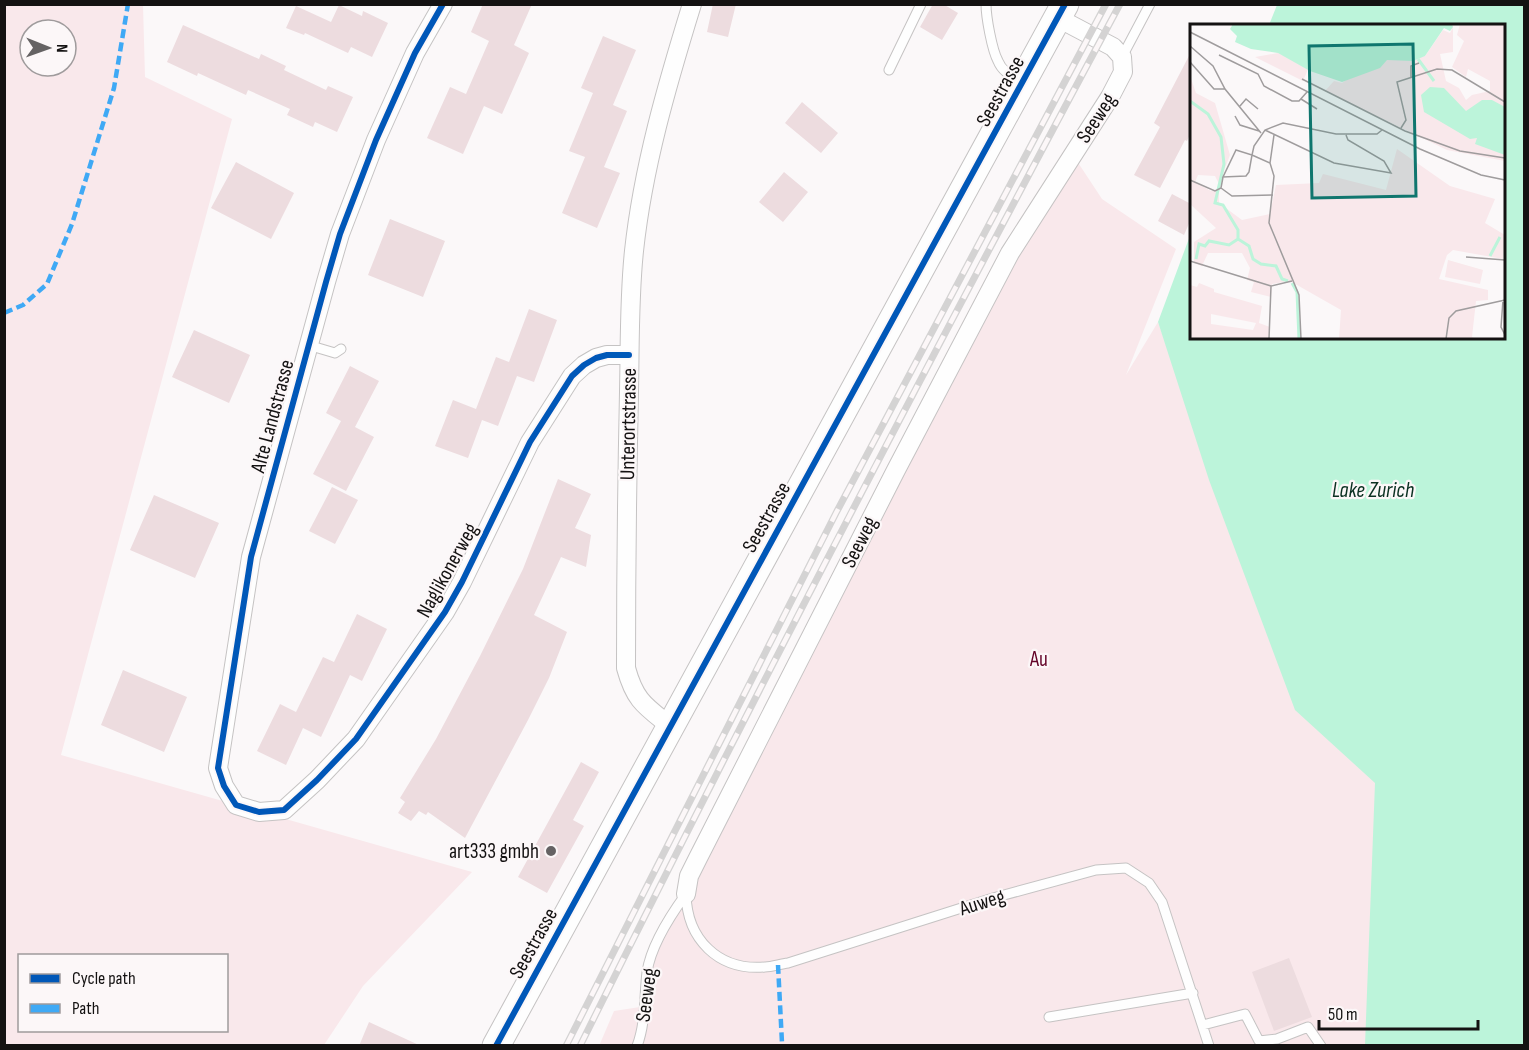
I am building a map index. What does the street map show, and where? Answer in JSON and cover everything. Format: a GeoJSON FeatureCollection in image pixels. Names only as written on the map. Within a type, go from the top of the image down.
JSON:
{"type":"FeatureCollection","features":[{"type":"Feature","properties":{"kind":"main road","name":"Seestrasse"},"geometry":{"type":"LineString","coordinates":[[496,1046],[1062,11]]}},
{"type":"Feature","properties":{"kind":"street","name":"Alte Landstrasse"},"geometry":{"type":"LineString","coordinates":[[284,810],[259,812],[236,805],[224,786],[218,768],[251,557],[340,234],[376,141],[415,53],[443,4]]}},
{"type":"Feature","properties":{"kind":"street","name":"Unterortstrasse"},"geometry":{"type":"LineString","coordinates":[[670,726],[641,702],[631,687],[626,668],[629,355],[633,252],[642,198],[668,81],[692,4]]}},
{"type":"Feature","properties":{"kind":"street"},"geometry":{"type":"LineString","coordinates":[[1062,11],[1113,47],[1122,57]]}},
{"type":"Feature","properties":{"kind":"street","name":"Seeweg"},"geometry":{"type":"LineString","coordinates":[[686,894],[689,876],[896,470],[1010,253],[1120,80],[1124,65],[1122,57]]}},
{"type":"Feature","properties":{"kind":"street","name":"Naglikonerweg"},"geometry":{"type":"LineString","coordinates":[[284,810],[317,780],[356,739],[445,612],[531,442],[572,375],[596,358],[607,355],[629,355]]}},
{"type":"Feature","properties":{"kind":"lane"},"geometry":{"type":"LineString","coordinates":[[889,70],[921,4]]}},
{"type":"Feature","properties":{"kind":"lane"},"geometry":{"type":"LineString","coordinates":[[986,4],[987,19],[998,62],[1006,73],[1023,83]]}},
{"type":"Feature","properties":{"kind":"lane","name":"Seeweg"},"geometry":{"type":"LineString","coordinates":[[1122,57],[1150,4]]}},
{"type":"Feature","properties":{"kind":"lane"},"geometry":{"type":"LineString","coordinates":[[308,345],[335,353],[341,349]]}},
{"type":"Feature","properties":{"kind":"lane","name":"Auweg"},"geometry":{"type":"LineString","coordinates":[[686,894],[686,910],[692,928],[712,953],[735,964],[765,967],[788,963],[993,898],[1096,870],[1126,868],[1149,883],[1162,902],[1209,1046]]}},
{"type":"Feature","properties":{"kind":"lane","name":"Seeweg"},"geometry":{"type":"LineString","coordinates":[[637,1046],[645,1007],[647,970],[653,951],[686,894]]}},
{"type":"Feature","properties":{"kind":"lane"},"geometry":{"type":"LineString","coordinates":[[1049,1017],[1193,993]]}},
{"type":"Feature","properties":{"kind":"lane"},"geometry":{"type":"LineString","coordinates":[[1203,1025],[1245,1014],[1259,1041],[1277,1039],[1308,1027],[1321,1046]]}},
{"type":"Feature","properties":{"kind":"green space"},"geometry":{"type":"Polygon","coordinates":[[[5,5],[143,5],[145,77],[232,119],[61,755],[472,872],[363,986],[324,1045],[5,1046],[5,5]]]}},
{"type":"Feature","properties":{"kind":"green space","name":"Au"},"geometry":{"type":"Polygon","coordinates":[[[1073,155],[1102,199],[1176,249],[1126,375],[1158,322],[1171,359],[1420,690],[1366,1045],[599,1046],[614,1011],[640,1007],[647,970],[698,858],[1073,155]]]}},
{"type":"Feature","properties":{"kind":"water","name":"Lake Zurich"},"geometry":{"type":"Polygon","coordinates":[[[1277,5],[1524,5],[1524,1045],[1365,1045],[1375,783],[1295,710],[1209,480],[1158,322],[1190,236],[1190,339],[1505,339],[1505,24],[1269,24],[1277,5]]]}},
{"type":"Feature","properties":{"kind":"building"},"geometry":{"type":"Polygon","coordinates":[[[483,4],[532,4],[514,45],[529,53],[502,114],[484,106],[463,154],[427,138],[450,87],[466,94],[489,41],[471,32],[483,4]]]}},
{"type":"Feature","properties":{"kind":"building"},"geometry":{"type":"Polygon","coordinates":[[[713,4],[736,4],[728,37],[707,32],[713,4]]]}},
{"type":"Feature","properties":{"kind":"building"},"geometry":{"type":"Polygon","coordinates":[[[933,4],[943,4],[958,13],[942,40],[920,27],[933,4]]]}},
{"type":"Feature","properties":{"kind":"building"},"geometry":{"type":"Polygon","coordinates":[[[339,5],[362,16],[363,11],[388,23],[372,57],[351,47],[348,53],[305,33],[304,35],[286,28],[296,6],[331,22],[339,5]]]}},
{"type":"Feature","properties":{"kind":"building"},"geometry":{"type":"Polygon","coordinates":[[[183,25],[259,59],[261,54],[286,66],[284,70],[326,90],[328,86],[353,97],[337,132],[315,122],[313,127],[287,115],[290,109],[248,90],[246,95],[167,62],[183,25]]]}},
{"type":"Feature","properties":{"kind":"building"},"geometry":{"type":"Polygon","coordinates":[[[603,36],[636,50],[613,105],[627,111],[604,167],[620,173],[597,228],[562,213],[585,157],[569,151],[593,93],[581,88],[603,36]]]}},
{"type":"Feature","properties":{"kind":"building"},"geometry":{"type":"Polygon","coordinates":[[[1190,54],[1190,134],[1160,188],[1134,175],[1160,127],[1154,123],[1190,54]]]}},
{"type":"Feature","properties":{"kind":"building"},"geometry":{"type":"Polygon","coordinates":[[[802,102],[838,133],[821,153],[785,123],[802,102]]]}},
{"type":"Feature","properties":{"kind":"building"},"geometry":{"type":"Polygon","coordinates":[[[236,162],[294,193],[271,239],[211,208],[236,162]]]}},
{"type":"Feature","properties":{"kind":"building"},"geometry":{"type":"Polygon","coordinates":[[[784,172],[808,192],[783,222],[759,202],[784,172]]]}},
{"type":"Feature","properties":{"kind":"building"},"geometry":{"type":"Polygon","coordinates":[[[1172,194],[1190,203],[1190,221],[1184,235],[1158,221],[1172,194]]]}},
{"type":"Feature","properties":{"kind":"building"},"geometry":{"type":"Polygon","coordinates":[[[390,219],[445,241],[423,297],[368,275],[390,219]]]}},
{"type":"Feature","properties":{"kind":"building"},"geometry":{"type":"Polygon","coordinates":[[[529,309],[557,320],[534,382],[517,376],[498,426],[482,420],[468,458],[435,446],[453,400],[476,409],[496,357],[509,362],[529,309]]]}},
{"type":"Feature","properties":{"kind":"building"},"geometry":{"type":"Polygon","coordinates":[[[194,330],[250,355],[229,403],[172,377],[194,330]]]}},
{"type":"Feature","properties":{"kind":"building"},"geometry":{"type":"Polygon","coordinates":[[[350,366],[379,381],[355,427],[374,437],[346,491],[313,474],[341,421],[326,413],[350,366]]]}},
{"type":"Feature","properties":{"kind":"building"},"geometry":{"type":"Polygon","coordinates":[[[558,479],[591,494],[575,528],[591,535],[586,567],[561,557],[534,615],[567,632],[549,678],[465,838],[428,812],[426,815],[419,811],[411,821],[398,813],[405,802],[400,798],[436,739],[480,656],[523,569],[558,479]]]}},
{"type":"Feature","properties":{"kind":"building"},"geometry":{"type":"Polygon","coordinates":[[[332,487],[358,500],[335,544],[309,531],[332,487]]]}},
{"type":"Feature","properties":{"kind":"building"},"geometry":{"type":"Polygon","coordinates":[[[154,495],[219,523],[195,578],[130,550],[154,495]]]}},
{"type":"Feature","properties":{"kind":"building"},"geometry":{"type":"Polygon","coordinates":[[[357,614],[387,629],[362,681],[350,675],[321,737],[303,728],[286,765],[257,751],[280,704],[296,712],[323,657],[334,662],[357,614]]]}},
{"type":"Feature","properties":{"kind":"building"},"geometry":{"type":"Polygon","coordinates":[[[123,670],[187,697],[164,752],[101,725],[123,670]]]}},
{"type":"Feature","properties":{"kind":"building","name":"art333 gmbh"},"geometry":{"type":"Polygon","coordinates":[[[581,762],[599,772],[573,820],[584,826],[547,893],[518,877],[581,762]]]}},
{"type":"Feature","properties":{"kind":"building"},"geometry":{"type":"Polygon","coordinates":[[[1289,958],[1312,1017],[1274,1031],[1252,972],[1289,958]]]}},
{"type":"Feature","properties":{"kind":"building"},"geometry":{"type":"Polygon","coordinates":[[[369,1022],[421,1046],[359,1046],[369,1022]]]}},
{"type":"Feature","properties":{"kind":"railway"},"geometry":{"type":"LineString","coordinates":[[566,1046],[836,513],[1106,4]]}},
{"type":"Feature","properties":{"kind":"railway"},"geometry":{"type":"LineString","coordinates":[[580,1046],[846,523],[1120,4]]}},
{"type":"Feature","properties":{"kind":"marked path"},"geometry":{"type":"LineString","coordinates":[[4,313],[23,305],[47,284],[72,224],[114,88],[128,4]]}},
{"type":"Feature","properties":{"kind":"marked path"},"geometry":{"type":"LineString","coordinates":[[778,965],[784,1046]]}},
{"type":"Feature","properties":{"kind":"cycle path"},"geometry":{"type":"LineString","coordinates":[[443,4],[415,53],[376,140],[340,234],[251,557],[218,768],[224,786],[236,805],[259,812],[284,810],[317,780],[356,739],[445,612],[530,442],[572,376],[596,358],[607,355],[629,355]]}},
{"type":"Feature","properties":{"kind":"cycle path"},"geometry":{"type":"LineString","coordinates":[[496,1046],[1065,4]]}},
{"type":"Feature","properties":{"kind":"place","name":"art333 gmbh"},"geometry":{"type":"Point","coordinates":[551,851]}}]}
